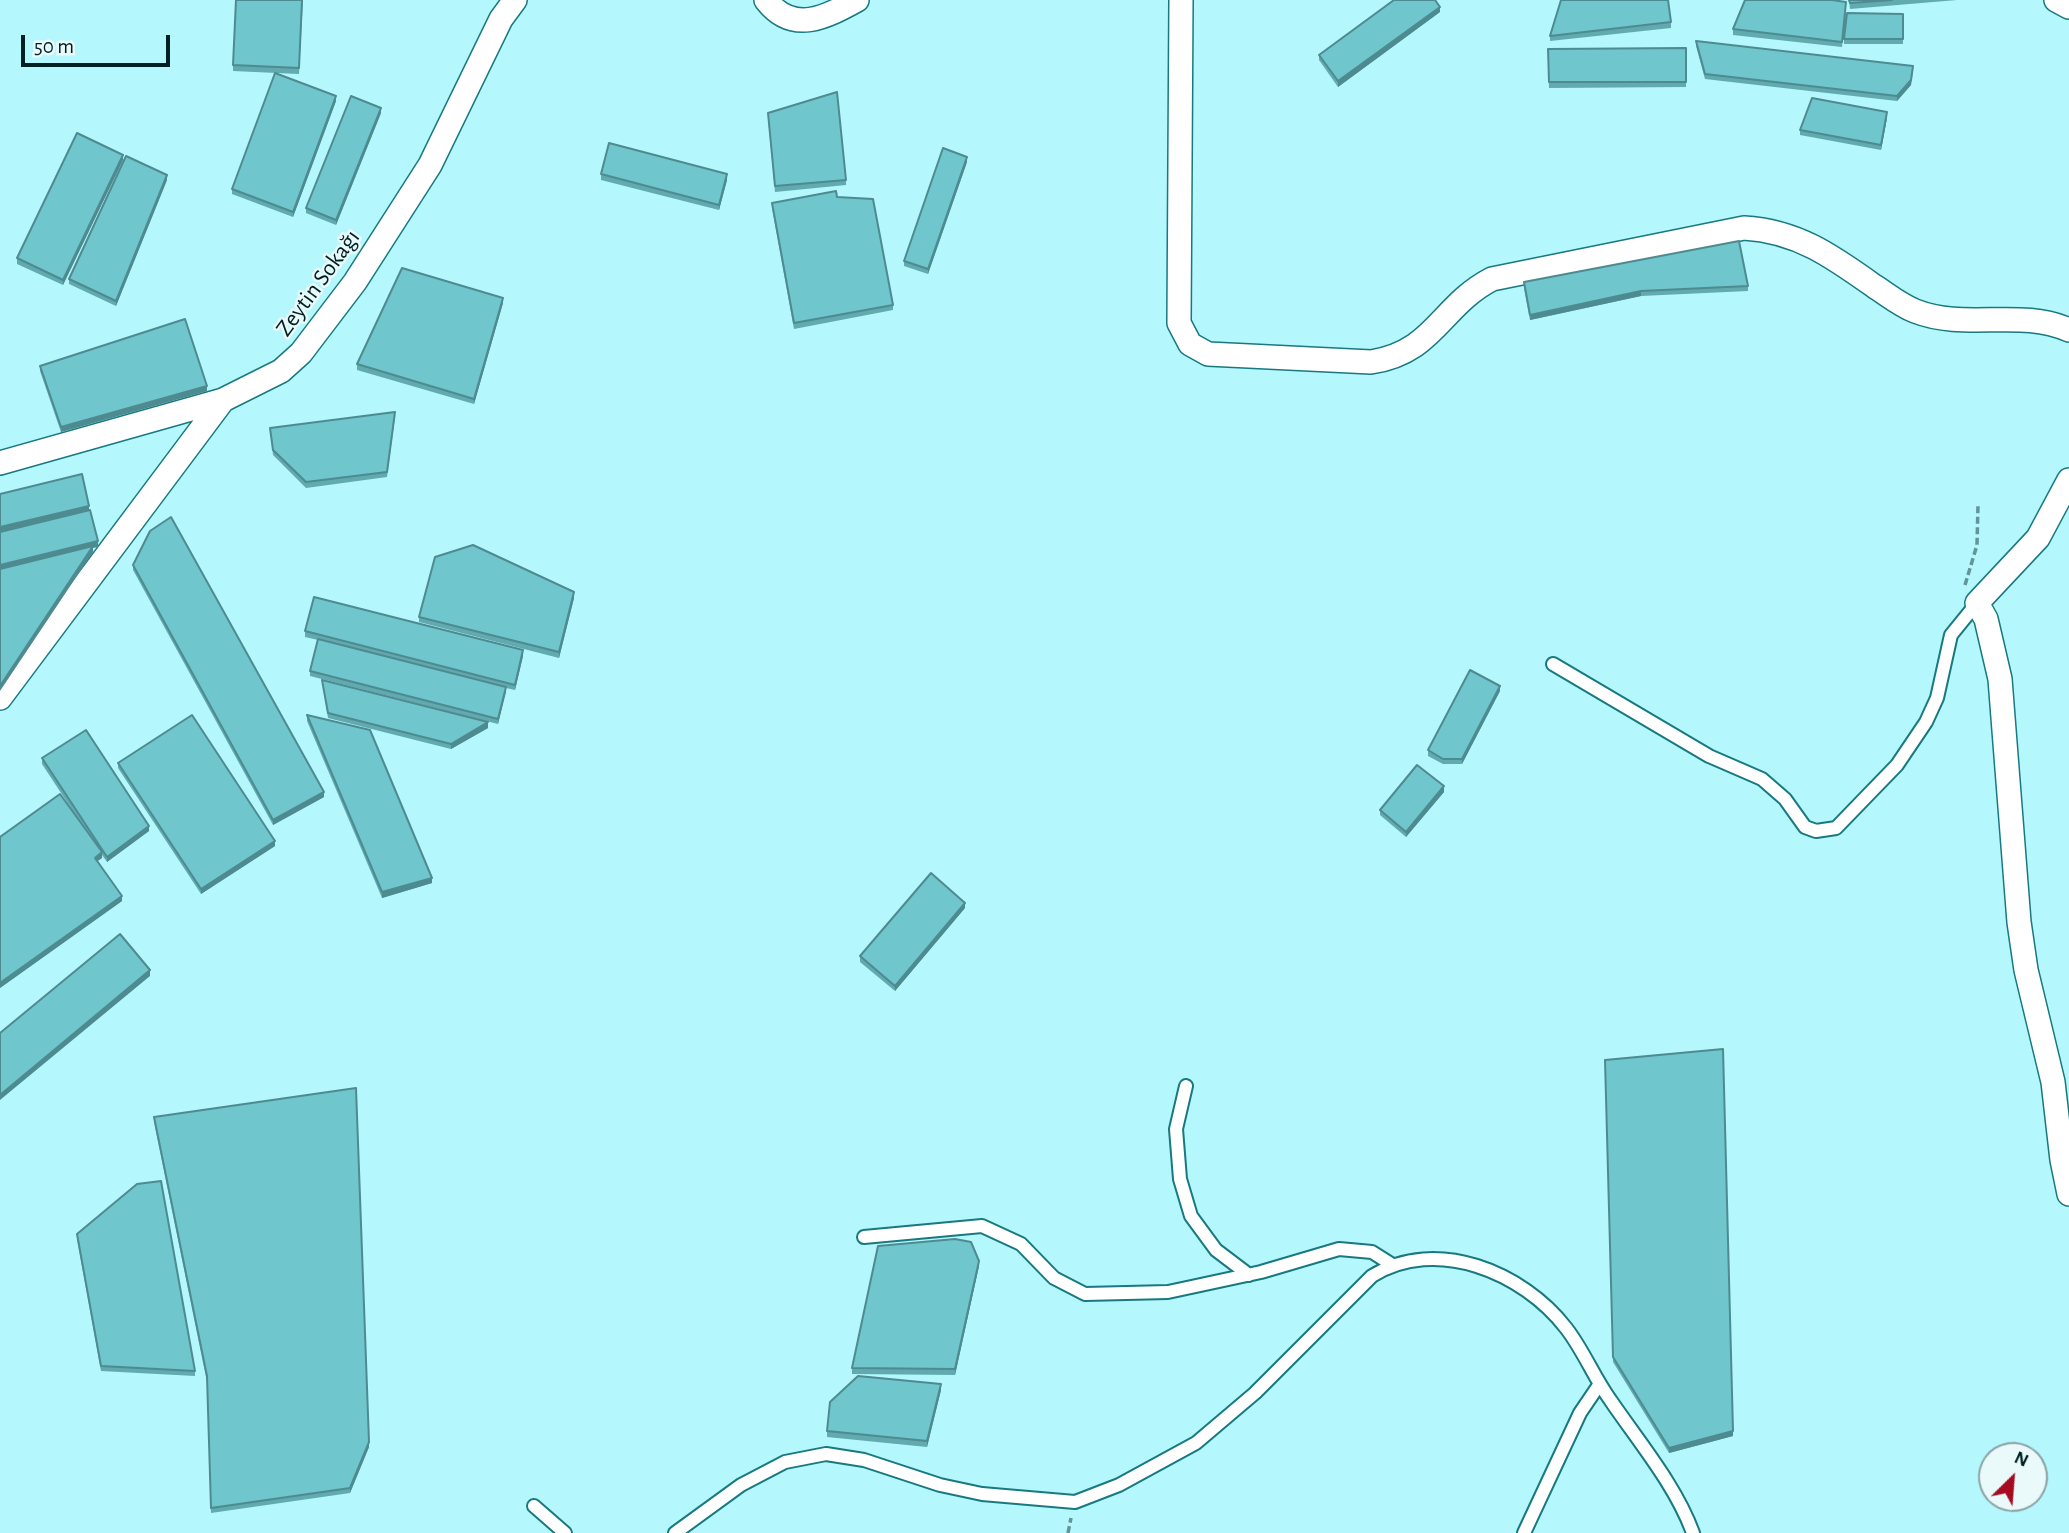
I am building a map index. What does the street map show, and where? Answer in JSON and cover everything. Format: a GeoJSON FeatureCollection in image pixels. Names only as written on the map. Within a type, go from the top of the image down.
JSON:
{"type":"FeatureCollection","features":[{"type":"Feature","properties":{"kind":"street","name":"Zeytin Sokağı"},"geometry":{"type":"LineString","coordinates":[[0,463],[223,400],[281,371],[301,353],[355,282],[430,165],[501,19],[515,0]]}},
{"type":"Feature","properties":{"kind":"street"},"geometry":{"type":"LineString","coordinates":[[766,0],[782,15],[807,22],[820,19],[857,0]]}},
{"type":"Feature","properties":{"kind":"street"},"geometry":{"type":"LineString","coordinates":[[1181,0],[1179,323],[1190,344],[1208,354],[1371,362],[1386,360],[1421,344],[1459,301],[1492,279],[1744,228],[1777,232],[1807,242],[1915,311],[1960,321],[2038,320],[2069,330]]}},
{"type":"Feature","properties":{"kind":"street"},"geometry":{"type":"LineString","coordinates":[[2056,0],[2069,7]]}},
{"type":"Feature","properties":{"kind":"street"},"geometry":{"type":"LineString","coordinates":[[0,698],[223,400]]}},
{"type":"Feature","properties":{"kind":"street"},"geometry":{"type":"LineString","coordinates":[[2069,480],[2038,538],[1977,603],[1986,620],[2000,680],[2019,922],[2026,970],[2053,1082],[2062,1160],[2069,1194]]}},
{"type":"Feature","properties":{"kind":"lane"},"geometry":{"type":"LineString","coordinates":[[1553,664],[1709,757],[1762,779],[1784,799],[1805,827],[1826,831],[1836,828],[1858,807],[1913,743],[1937,698],[1951,635],[1977,603]]}},
{"type":"Feature","properties":{"kind":"lane"},"geometry":{"type":"LineString","coordinates":[[1186,1086],[1176,1129],[1180,1179],[1191,1216],[1216,1251],[1249,1275]]}},
{"type":"Feature","properties":{"kind":"lane"},"geometry":{"type":"LineString","coordinates":[[864,1237],[982,1226],[1021,1244],[1054,1278],[1085,1294],[1168,1292],[1249,1275],[1339,1249],[1372,1252],[1391,1264]]}},
{"type":"Feature","properties":{"kind":"lane"},"geometry":{"type":"LineString","coordinates":[[675,1533],[741,1485],[785,1462],[812,1455],[845,1455],[940,1485],[982,1494],[1033,1500],[1075,1502],[1119,1486],[1160,1465],[1231,1416],[1359,1288],[1391,1264],[1415,1258],[1459,1261],[1505,1277],[1531,1293],[1566,1328],[1599,1385],[1675,1497],[1693,1533]]}},
{"type":"Feature","properties":{"kind":"lane"},"geometry":{"type":"LineString","coordinates":[[1524,1533],[1580,1413],[1599,1385]]}},
{"type":"Feature","properties":{"kind":"lane"},"geometry":{"type":"LineString","coordinates":[[534,1506],[565,1533]]}},
{"type":"Feature","properties":{"kind":"path"},"geometry":{"type":"LineString","coordinates":[[1977,603],[1965,585],[1977,545],[1978,505]]}},
{"type":"Feature","properties":{"kind":"building"},"geometry":{"type":"Polygon","coordinates":[[[236,0],[302,0],[299,68],[233,65],[236,0]]]}},
{"type":"Feature","properties":{"kind":"building"},"geometry":{"type":"Polygon","coordinates":[[[1394,0],[1435,0],[1440,7],[1338,81],[1319,55],[1394,0]]]}},
{"type":"Feature","properties":{"kind":"building"},"geometry":{"type":"Polygon","coordinates":[[[1561,0],[1668,0],[1671,22],[1550,36],[1561,0]]]}},
{"type":"Feature","properties":{"kind":"building"},"geometry":{"type":"Polygon","coordinates":[[[1745,0],[1846,2],[1842,42],[1733,29],[1745,0]]]}},
{"type":"Feature","properties":{"kind":"building"},"geometry":{"type":"Polygon","coordinates":[[[1849,0],[1892,0],[1850,3],[1849,0]]]}},
{"type":"Feature","properties":{"kind":"building"},"geometry":{"type":"Polygon","coordinates":[[[1847,13],[1903,14],[1903,39],[1844,39],[1847,13]]]}},
{"type":"Feature","properties":{"kind":"building"},"geometry":{"type":"Polygon","coordinates":[[[1696,41],[1913,66],[1911,80],[1897,96],[1705,74],[1696,41]]]}},
{"type":"Feature","properties":{"kind":"building"},"geometry":{"type":"Polygon","coordinates":[[[1686,48],[1686,82],[1549,82],[1548,49],[1686,48]]]}},
{"type":"Feature","properties":{"kind":"building"},"geometry":{"type":"Polygon","coordinates":[[[275,73],[336,96],[293,212],[232,189],[275,73]]]}},
{"type":"Feature","properties":{"kind":"building"},"geometry":{"type":"Polygon","coordinates":[[[837,92],[846,180],[775,186],[768,113],[837,92]]]}},
{"type":"Feature","properties":{"kind":"building"},"geometry":{"type":"Polygon","coordinates":[[[351,96],[381,108],[336,220],[306,208],[351,96]]]}},
{"type":"Feature","properties":{"kind":"building"},"geometry":{"type":"Polygon","coordinates":[[[1812,98],[1887,112],[1881,145],[1800,130],[1812,98]]]}},
{"type":"Feature","properties":{"kind":"building"},"geometry":{"type":"Polygon","coordinates":[[[77,133],[123,155],[63,280],[17,258],[77,133]]]}},
{"type":"Feature","properties":{"kind":"building"},"geometry":{"type":"Polygon","coordinates":[[[609,143],[727,174],[719,205],[601,174],[609,143]]]}},
{"type":"Feature","properties":{"kind":"building"},"geometry":{"type":"Polygon","coordinates":[[[943,148],[967,157],[928,269],[904,261],[943,148]]]}},
{"type":"Feature","properties":{"kind":"building"},"geometry":{"type":"Polygon","coordinates":[[[126,156],[167,175],[116,301],[69,279],[126,156]]]}},
{"type":"Feature","properties":{"kind":"building"},"geometry":{"type":"Polygon","coordinates":[[[836,191],[837,197],[873,199],[893,305],[794,323],[772,203],[836,191]]]}},
{"type":"Feature","properties":{"kind":"building"},"geometry":{"type":"Polygon","coordinates":[[[1739,241],[1748,286],[1641,291],[1530,315],[1524,282],[1739,241]]]}},
{"type":"Feature","properties":{"kind":"building"},"geometry":{"type":"Polygon","coordinates":[[[402,268],[503,298],[474,399],[357,364],[402,268]]]}},
{"type":"Feature","properties":{"kind":"building"},"geometry":{"type":"Polygon","coordinates":[[[185,319],[207,386],[61,427],[40,366],[185,319]]]}},
{"type":"Feature","properties":{"kind":"building"},"geometry":{"type":"Polygon","coordinates":[[[395,412],[387,472],[306,482],[273,450],[270,428],[395,412]]]}},
{"type":"Feature","properties":{"kind":"building"},"geometry":{"type":"Polygon","coordinates":[[[82,474],[89,506],[0,527],[0,494],[82,474]]]}},
{"type":"Feature","properties":{"kind":"building"},"geometry":{"type":"Polygon","coordinates":[[[90,510],[98,541],[0,565],[0,532],[90,510]]]}},
{"type":"Feature","properties":{"kind":"building"},"geometry":{"type":"Polygon","coordinates":[[[171,517],[324,792],[273,820],[133,565],[150,531],[171,517]]]}},
{"type":"Feature","properties":{"kind":"building"},"geometry":{"type":"Polygon","coordinates":[[[473,545],[574,592],[559,652],[419,617],[435,557],[473,545]]]}},
{"type":"Feature","properties":{"kind":"building"},"geometry":{"type":"Polygon","coordinates":[[[93,546],[0,686],[0,569],[93,546]]]}},
{"type":"Feature","properties":{"kind":"building"},"geometry":{"type":"Polygon","coordinates":[[[314,597],[523,650],[515,685],[305,631],[314,597]]]}},
{"type":"Feature","properties":{"kind":"building"},"geometry":{"type":"Polygon","coordinates":[[[318,639],[506,687],[498,719],[310,671],[318,639]]]}},
{"type":"Feature","properties":{"kind":"building"},"geometry":{"type":"Polygon","coordinates":[[[1470,670],[1500,686],[1462,759],[1443,759],[1428,750],[1470,670]]]}},
{"type":"Feature","properties":{"kind":"building"},"geometry":{"type":"Polygon","coordinates":[[[322,680],[488,722],[451,744],[328,713],[322,680]]]}},
{"type":"Feature","properties":{"kind":"building"},"geometry":{"type":"Polygon","coordinates":[[[192,715],[275,841],[201,889],[118,763],[192,715]]]}},
{"type":"Feature","properties":{"kind":"building"},"geometry":{"type":"Polygon","coordinates":[[[307,715],[370,730],[432,878],[382,892],[307,715]]]}},
{"type":"Feature","properties":{"kind":"building"},"geometry":{"type":"Polygon","coordinates":[[[86,730],[149,826],[107,857],[42,758],[86,730]]]}},
{"type":"Feature","properties":{"kind":"building"},"geometry":{"type":"Polygon","coordinates":[[[1417,765],[1444,786],[1406,832],[1380,810],[1417,765]]]}},
{"type":"Feature","properties":{"kind":"building"},"geometry":{"type":"Polygon","coordinates":[[[60,794],[102,852],[95,858],[122,896],[0,983],[0,837],[60,794]]]}},
{"type":"Feature","properties":{"kind":"building"},"geometry":{"type":"Polygon","coordinates":[[[931,873],[965,903],[895,986],[860,956],[931,873]]]}},
{"type":"Feature","properties":{"kind":"building"},"geometry":{"type":"Polygon","coordinates":[[[120,934],[150,970],[0,1095],[0,1033],[120,934]]]}},
{"type":"Feature","properties":{"kind":"building"},"geometry":{"type":"Polygon","coordinates":[[[1723,1049],[1733,1431],[1669,1448],[1613,1357],[1605,1060],[1723,1049]]]}},
{"type":"Feature","properties":{"kind":"building"},"geometry":{"type":"Polygon","coordinates":[[[356,1088],[369,1442],[350,1488],[211,1508],[207,1376],[154,1117],[356,1088]]]}},
{"type":"Feature","properties":{"kind":"building"},"geometry":{"type":"Polygon","coordinates":[[[161,1181],[195,1371],[101,1366],[77,1234],[137,1184],[161,1181]]]}},
{"type":"Feature","properties":{"kind":"building"},"geometry":{"type":"Polygon","coordinates":[[[955,1239],[971,1242],[979,1261],[955,1369],[852,1368],[878,1246],[955,1239]]]}},
{"type":"Feature","properties":{"kind":"building"},"geometry":{"type":"Polygon","coordinates":[[[858,1376],[941,1384],[927,1441],[827,1431],[830,1402],[858,1376]]]}}]}
